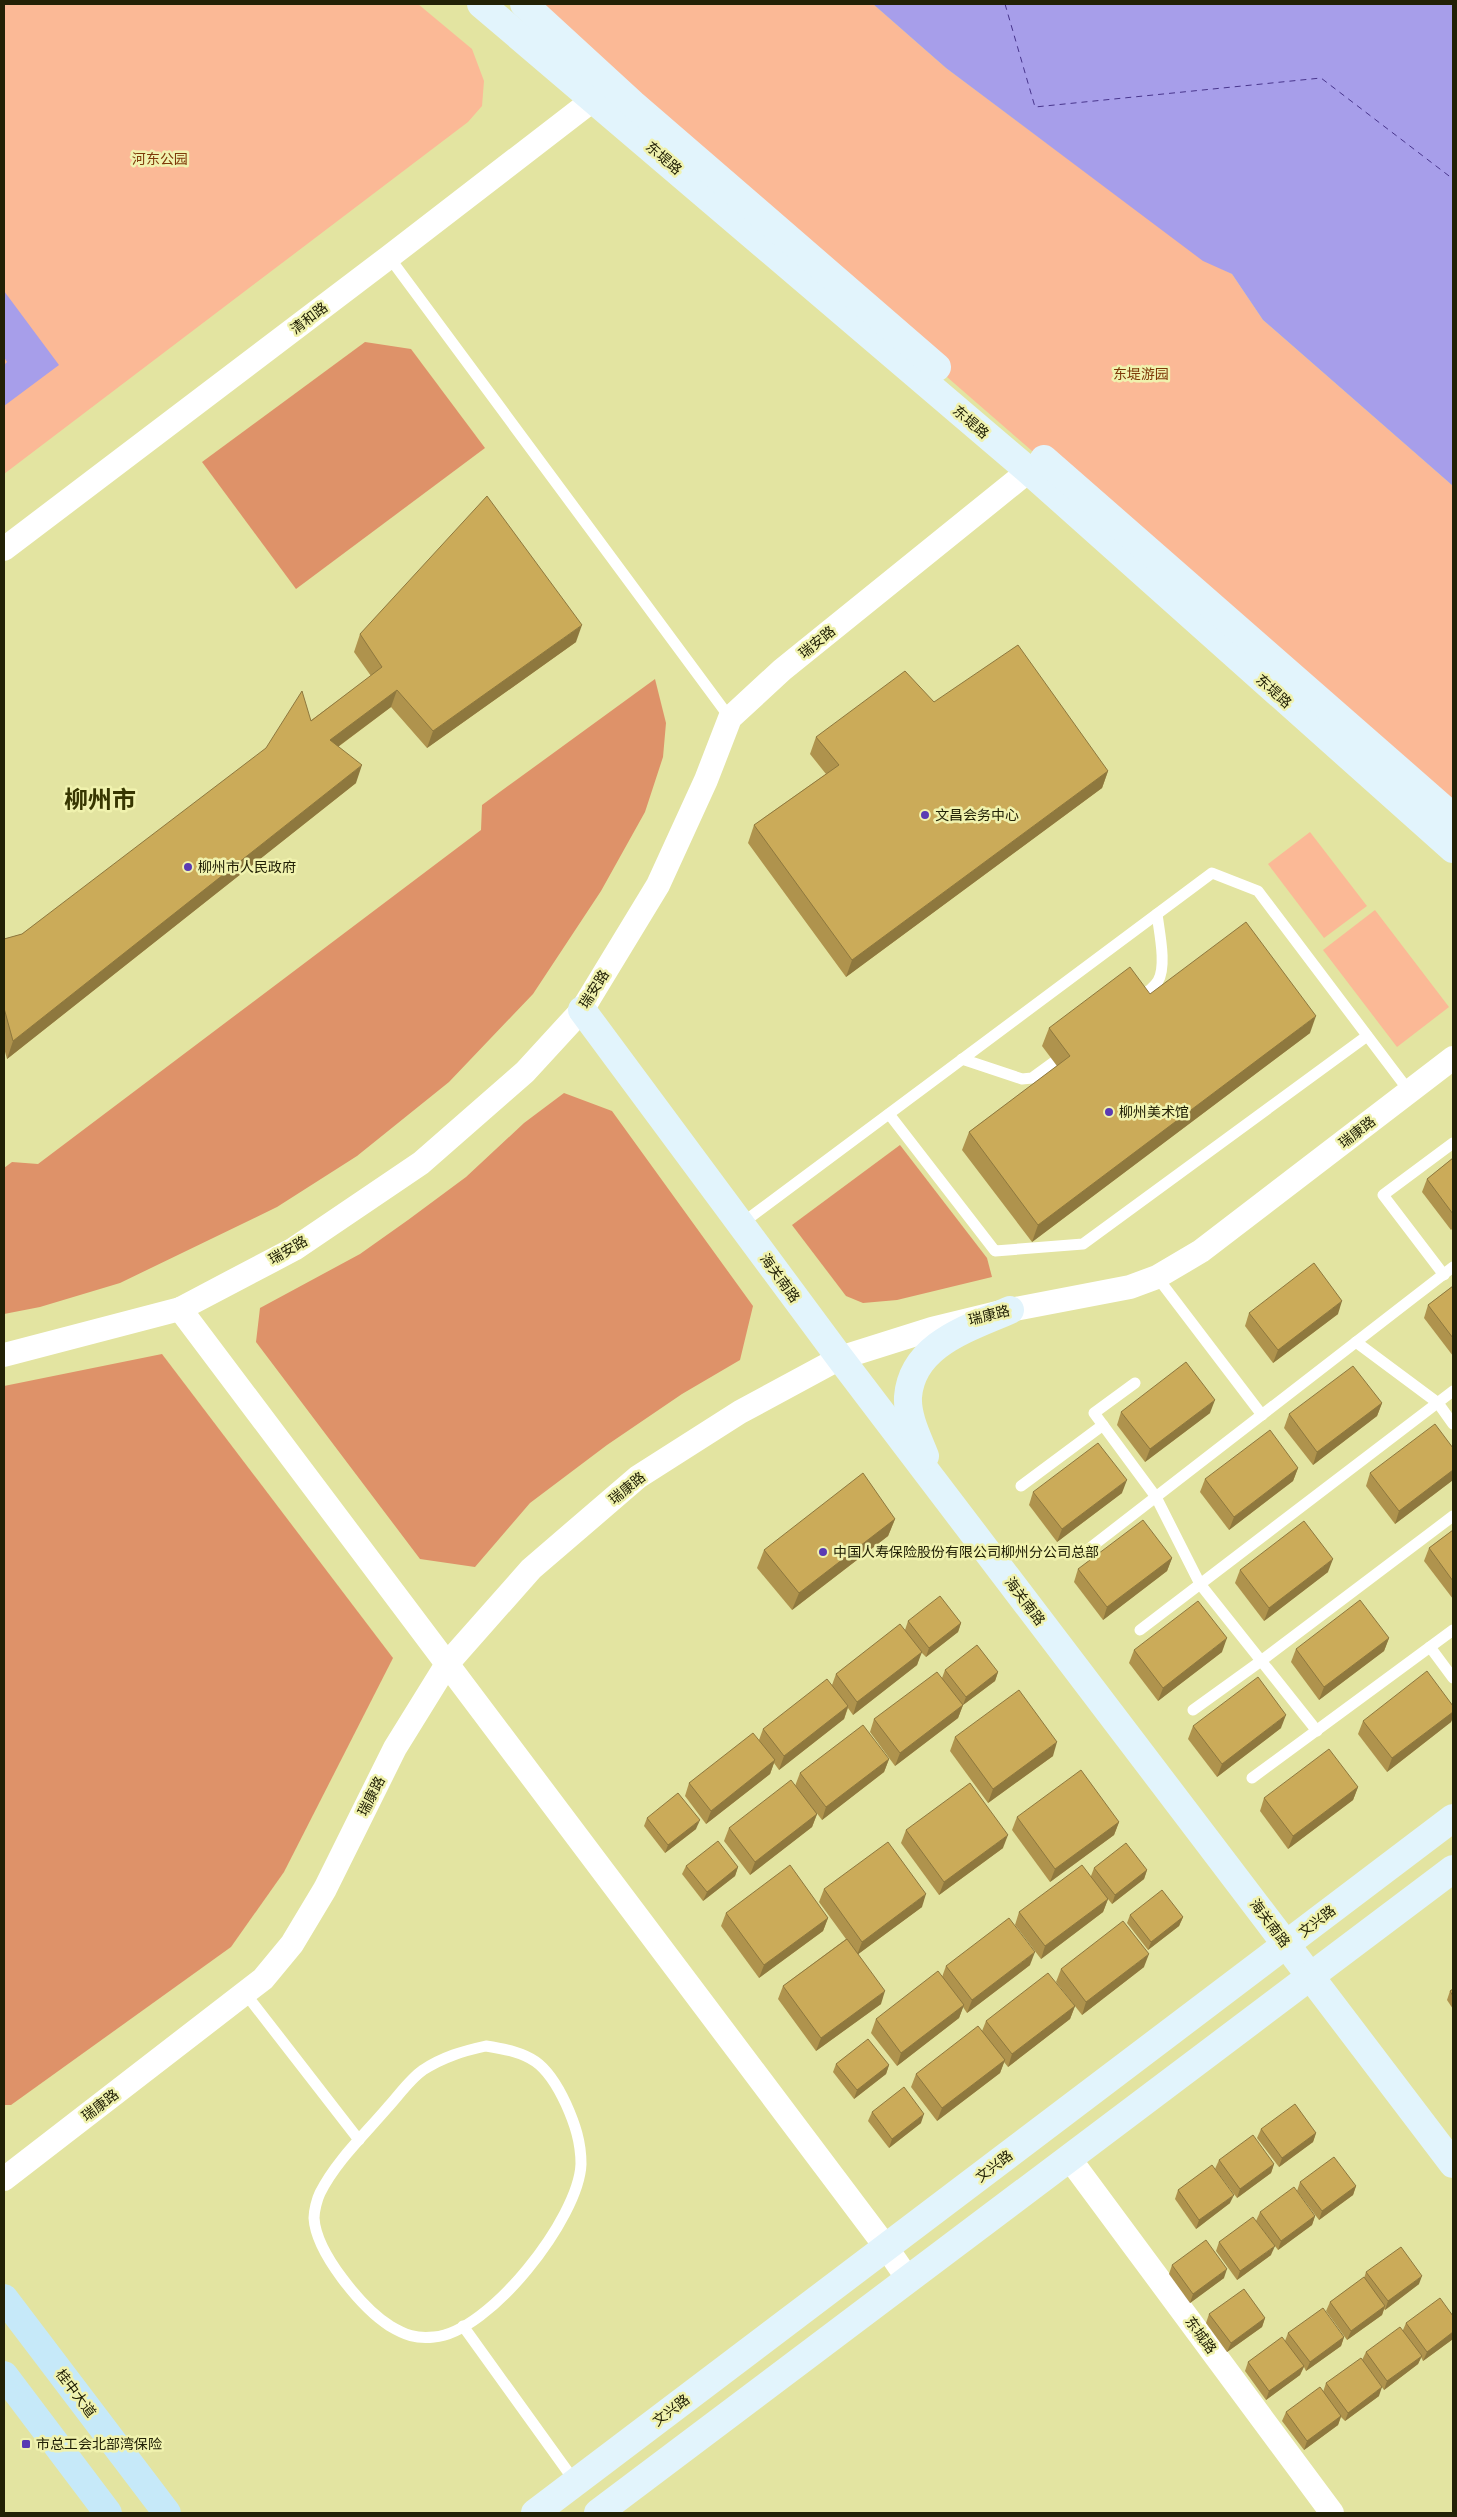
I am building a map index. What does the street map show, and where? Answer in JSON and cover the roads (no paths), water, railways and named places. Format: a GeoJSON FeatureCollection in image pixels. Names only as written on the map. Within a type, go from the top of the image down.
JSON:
{"type":"FeatureCollection","features":[{"type":"Feature","properties":{"kind":"main road"},"geometry":{"type":"LineString","coordinates":[[481,4],[603,92],[1036,465],[1453,817]]}},
{"type":"Feature","properties":{"kind":"main road"},"geometry":{"type":"LineString","coordinates":[[524,4],[603,92]]}},
{"type":"Feature","properties":{"kind":"main road","name":"东堤路"},"geometry":{"type":"LineString","coordinates":[[1036,465],[1453,849]]}},
{"type":"Feature","properties":{"kind":"main road","name":"海关南路"},"geometry":{"type":"LineString","coordinates":[[582,1010],[840,1358],[1453,2164]]}},
{"type":"Feature","properties":{"kind":"main road"},"geometry":{"type":"LineString","coordinates":[[935,1483],[910,1413],[908,1398],[912,1380],[919,1365],[929,1352],[942,1342],[1010,1310]]}},
{"type":"Feature","properties":{"kind":"main road","name":"文兴路"},"geometry":{"type":"LineString","coordinates":[[535,2513],[1453,1818]]}},
{"type":"Feature","properties":{"kind":"main road"},"geometry":{"type":"LineString","coordinates":[[598,2513],[1453,1869]]}},
{"type":"Feature","properties":{"kind":"main road","name":"桂中大道"},"geometry":{"type":"LineString","coordinates":[[4,2298],[167,2513]]}},
{"type":"Feature","properties":{"kind":"main road"},"geometry":{"type":"LineString","coordinates":[[4,2375],[108,2513]]}},
{"type":"Feature","properties":{"kind":"street","name":"清和路"},"geometry":{"type":"LineString","coordinates":[[4,549],[603,92]]}},
{"type":"Feature","properties":{"kind":"street","name":"瑞安路"},"geometry":{"type":"LineString","coordinates":[[4,1355],[180,1309],[294,1248],[421,1163],[525,1072],[582,1010],[658,884],[706,780],[730,718],[782,670],[1036,465]]}},
{"type":"Feature","properties":{"kind":"street","name":"瑞康路"},"geometry":{"type":"LineString","coordinates":[[4,2179],[263,1979],[292,1944],[324,1889],[395,1748],[447,1664],[531,1569],[638,1477],[740,1412],[840,1358],[932,1329],[1010,1310],[1095,1296],[1130,1287],[1156,1277],[1201,1251],[1453,1058]]}},
{"type":"Feature","properties":{"kind":"street"},"geometry":{"type":"LineString","coordinates":[[180,1309],[886,2247],[908,2280]]}},
{"type":"Feature","properties":{"kind":"street","name":"东城路"},"geometry":{"type":"LineString","coordinates":[[1069,2158],[1332,2513]]}},
{"type":"Feature","properties":{"kind":"lane"},"geometry":{"type":"LineString","coordinates":[[389,257],[730,718]]}},
{"type":"Feature","properties":{"kind":"lane"},"geometry":{"type":"LineString","coordinates":[[741,1224],[1212,873],[1258,891],[1409,1092]]}},
{"type":"Feature","properties":{"kind":"lane"},"geometry":{"type":"LineString","coordinates":[[1136,1001],[1151,989],[1158,980],[1162,969],[1157,914]]}},
{"type":"Feature","properties":{"kind":"lane"},"geometry":{"type":"LineString","coordinates":[[888,1114],[994,1251],[1083,1244],[1368,1036]]}},
{"type":"Feature","properties":{"kind":"lane"},"geometry":{"type":"LineString","coordinates":[[962,1060],[1022,1079],[1032,1078],[1054,1062]]}},
{"type":"Feature","properties":{"kind":"lane"},"geometry":{"type":"LineString","coordinates":[[1444,1275],[1383,1195],[1453,1143]]}},
{"type":"Feature","properties":{"kind":"lane"},"geometry":{"type":"LineString","coordinates":[[1086,1551],[1453,1267]]}},
{"type":"Feature","properties":{"kind":"lane"},"geometry":{"type":"LineString","coordinates":[[1156,1277],[1262,1415]]}},
{"type":"Feature","properties":{"kind":"lane"},"geometry":{"type":"LineString","coordinates":[[1356,1342],[1438,1403],[1453,1424]]}},
{"type":"Feature","properties":{"kind":"lane"},"geometry":{"type":"LineString","coordinates":[[1135,1383],[1094,1413],[1156,1497],[1200,1584],[1317,1731]]}},
{"type":"Feature","properties":{"kind":"lane"},"geometry":{"type":"LineString","coordinates":[[1140,1630],[1453,1391]]}},
{"type":"Feature","properties":{"kind":"lane"},"geometry":{"type":"LineString","coordinates":[[1021,1486],[1103,1424]]}},
{"type":"Feature","properties":{"kind":"lane"},"geometry":{"type":"LineString","coordinates":[[1193,1710],[1261,1662],[1453,1516]]}},
{"type":"Feature","properties":{"kind":"lane"},"geometry":{"type":"LineString","coordinates":[[1252,1778],[1453,1630]]}},
{"type":"Feature","properties":{"kind":"lane"},"geometry":{"type":"LineString","coordinates":[[1430,1647],[1453,1678]]}},
{"type":"Feature","properties":{"kind":"lane"},"geometry":{"type":"LineString","coordinates":[[245,1993],[360,2140]]}},
{"type":"Feature","properties":{"kind":"lane"},"geometry":{"type":"LineString","coordinates":[[486,2046],[515,2051],[541,2063],[557,2085],[578,2131],[581,2166],[572,2201],[552,2234],[523,2274],[500,2300],[474,2321],[463,2326],[436,2337],[407,2337],[381,2320],[360,2301],[319,2240],[314,2217],[320,2195],[336,2169],[421,2071],[450,2054],[486,2046]]}},
{"type":"Feature","properties":{"kind":"lane"},"geometry":{"type":"LineString","coordinates":[[463,2326],[576,2483]]}},
{"type":"Feature","properties":{"kind":"place","name":"文昌会务中心"},"geometry":{"type":"Point","coordinates":[925,815]}},
{"type":"Feature","properties":{"kind":"place","name":"柳州市人民政府"},"geometry":{"type":"Point","coordinates":[188,867]}},
{"type":"Feature","properties":{"kind":"place","name":"柳州美术馆"},"geometry":{"type":"Point","coordinates":[1109,1112]}},
{"type":"Feature","properties":{"kind":"place","name":"中国人寿保险股份有限公司柳州分公司总部"},"geometry":{"type":"Point","coordinates":[823,1552]}},
{"type":"Feature","properties":{"kind":"place","name":"市总工会北部湾保险"},"geometry":{"type":"Point","coordinates":[26,2444]}},
{"type":"Feature","properties":{"kind":"district","name":"柳州市"},"geometry":{"type":"Point","coordinates":[100,799]}},
{"type":"Feature","properties":{"kind":"park label","name":"河东公园"},"geometry":{"type":"Point","coordinates":[160,159]}},
{"type":"Feature","properties":{"kind":"park label","name":"东堤游园"},"geometry":{"type":"Point","coordinates":[1141,374]}}]}
